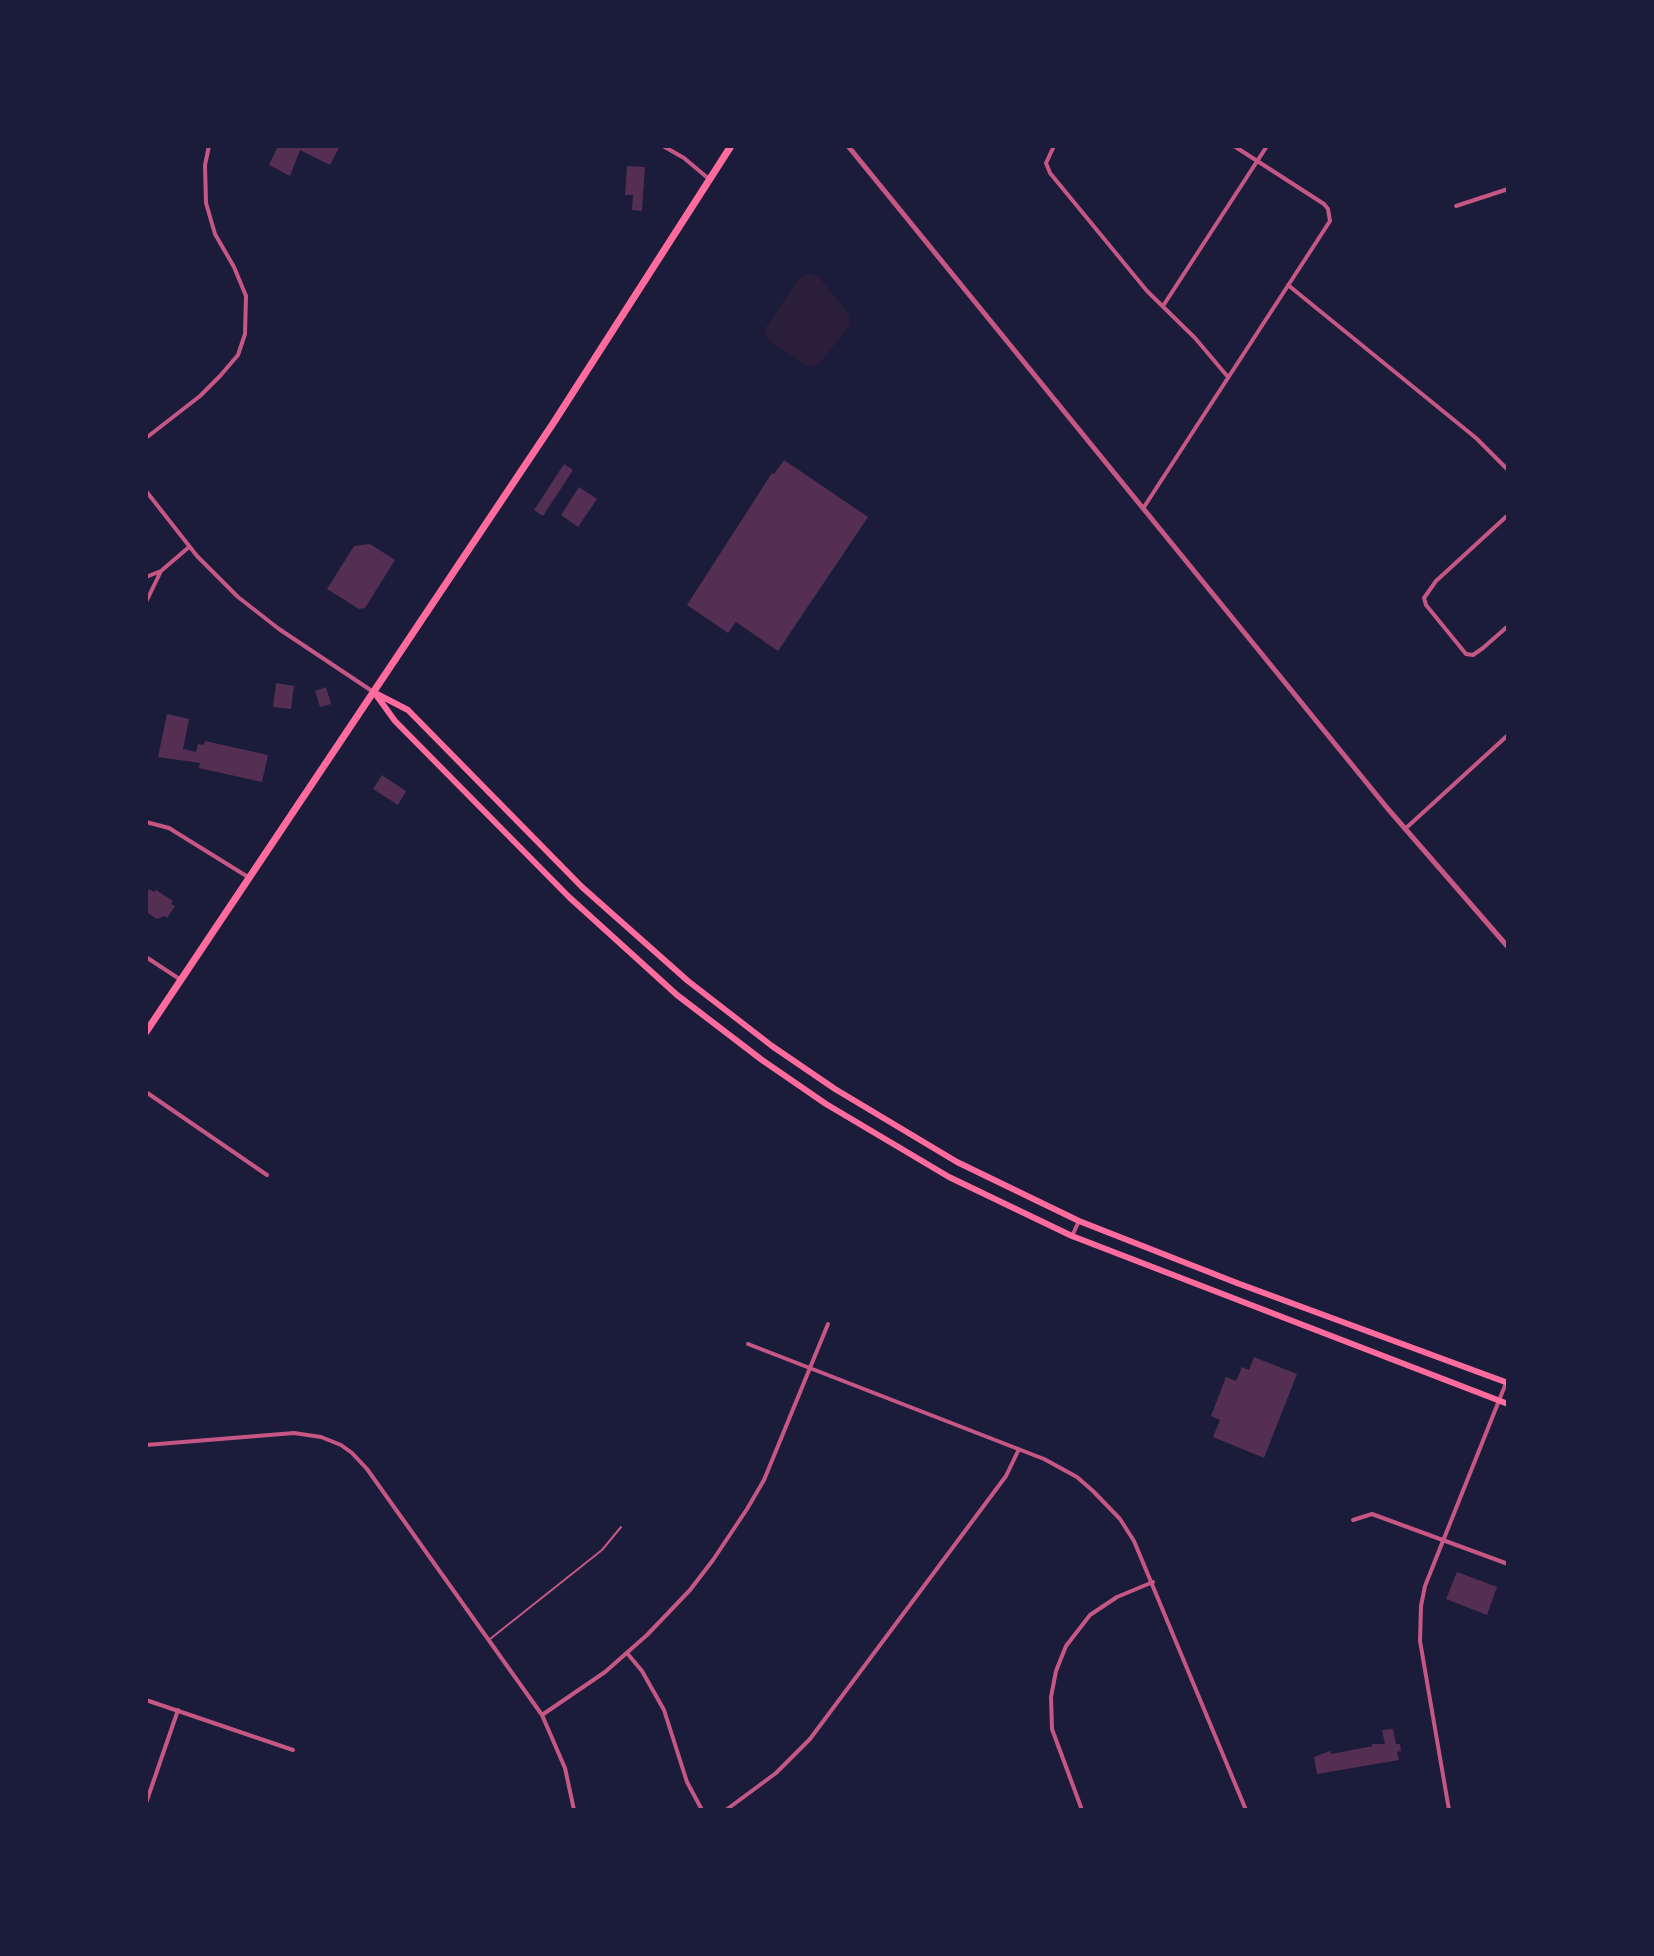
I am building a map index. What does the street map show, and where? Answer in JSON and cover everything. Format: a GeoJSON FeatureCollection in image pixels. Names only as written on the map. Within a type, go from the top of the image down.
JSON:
{"type":"FeatureCollection","features":[{"type":"Feature","properties":{"kind":"main road"},"geometry":{"type":"LineString","coordinates":[[146,1032],[613,331],[731,146]]}},
{"type":"Feature","properties":{"kind":"main road"},"geometry":{"type":"LineString","coordinates":[[374,692],[408,710],[582,887],[688,981],[772,1046],[835,1089],[957,1162],[1079,1221],[1507,1383]]}},
{"type":"Feature","properties":{"kind":"main road"},"geometry":{"type":"LineString","coordinates":[[374,692],[395,721],[569,897],[677,995],[826,1104],[949,1177],[1072,1236],[1508,1404]]}},
{"type":"Feature","properties":{"kind":"street"},"geometry":{"type":"LineString","coordinates":[[146,438],[200,396],[220,376],[238,355],[245,334],[246,296],[215,234],[206,203],[205,165],[209,146]]}},
{"type":"Feature","properties":{"kind":"street"},"geometry":{"type":"LineString","coordinates":[[663,146],[709,179]]}},
{"type":"Feature","properties":{"kind":"street"},"geometry":{"type":"LineString","coordinates":[[848,146],[1405,829],[1508,947]]}},
{"type":"Feature","properties":{"kind":"street"},"geometry":{"type":"LineString","coordinates":[[1054,146],[1046,163],[1050,173],[1147,291],[1228,377]]}},
{"type":"Feature","properties":{"kind":"street"},"geometry":{"type":"LineString","coordinates":[[1144,507],[1288,285],[1328,229],[1330,215],[1324,204],[1234,146]]}},
{"type":"Feature","properties":{"kind":"street"},"geometry":{"type":"LineString","coordinates":[[1163,306],[1267,146]]}},
{"type":"Feature","properties":{"kind":"street"},"geometry":{"type":"LineString","coordinates":[[1456,206],[1508,189]]}},
{"type":"Feature","properties":{"kind":"street"},"geometry":{"type":"LineString","coordinates":[[1288,285],[1476,438],[1508,470]]}},
{"type":"Feature","properties":{"kind":"street"},"geometry":{"type":"LineString","coordinates":[[146,491],[189,547],[260,615],[374,692]]}},
{"type":"Feature","properties":{"kind":"street"},"geometry":{"type":"LineString","coordinates":[[1508,515],[1436,581],[1424,598],[1426,605],[1466,654],[1473,655],[1508,626]]}},
{"type":"Feature","properties":{"kind":"street"},"geometry":{"type":"LineString","coordinates":[[146,577],[161,571],[189,547]]}},
{"type":"Feature","properties":{"kind":"street"},"geometry":{"type":"LineString","coordinates":[[146,602],[161,571]]}},
{"type":"Feature","properties":{"kind":"street"},"geometry":{"type":"LineString","coordinates":[[1405,829],[1508,735]]}},
{"type":"Feature","properties":{"kind":"street"},"geometry":{"type":"LineString","coordinates":[[146,822],[169,828],[250,878]]}},
{"type":"Feature","properties":{"kind":"street"},"geometry":{"type":"LineString","coordinates":[[146,957],[181,980]]}},
{"type":"Feature","properties":{"kind":"street"},"geometry":{"type":"LineString","coordinates":[[146,1092],[267,1175]]}},
{"type":"Feature","properties":{"kind":"street"},"geometry":{"type":"LineString","coordinates":[[1072,1236],[1079,1221]]}},
{"type":"Feature","properties":{"kind":"street"},"geometry":{"type":"LineString","coordinates":[[542,1715],[605,1672],[690,1590],[747,1509],[783,1437],[828,1324]]}},
{"type":"Feature","properties":{"kind":"street"},"geometry":{"type":"LineString","coordinates":[[748,1344],[1019,1449],[1064,1469],[1100,1497],[1134,1541],[1246,1810]]}},
{"type":"Feature","properties":{"kind":"street"},"geometry":{"type":"LineString","coordinates":[[1449,1810],[1419,1630],[1425,1586],[1488,1422],[1507,1383]]}},
{"type":"Feature","properties":{"kind":"street"},"geometry":{"type":"LineString","coordinates":[[146,1445],[294,1433],[321,1437],[341,1445],[367,1469],[542,1715],[565,1768],[574,1810]]}},
{"type":"Feature","properties":{"kind":"street"},"geometry":{"type":"LineString","coordinates":[[726,1810],[776,1773],[810,1739],[1006,1476],[1019,1449]]}},
{"type":"Feature","properties":{"kind":"street"},"geometry":{"type":"LineString","coordinates":[[1353,1520],[1372,1514],[1508,1564]]}},
{"type":"Feature","properties":{"kind":"street"},"geometry":{"type":"LineString","coordinates":[[1082,1810],[1052,1729],[1051,1697],[1056,1671],[1066,1646],[1090,1615],[1117,1597],[1153,1582]]}},
{"type":"Feature","properties":{"kind":"street"},"geometry":{"type":"LineString","coordinates":[[627,1653],[642,1671],[664,1710],[687,1782],[702,1810]]}},
{"type":"Feature","properties":{"kind":"street"},"geometry":{"type":"LineString","coordinates":[[146,1700],[293,1750]]}},
{"type":"Feature","properties":{"kind":"street"},"geometry":{"type":"LineString","coordinates":[[146,1803],[178,1710]]}},
{"type":"Feature","properties":{"kind":"lane"},"geometry":{"type":"LineString","coordinates":[[489,1640],[602,1550],[621,1527]]}},
{"type":"Feature","properties":{"kind":"shaded area"},"geometry":{"type":"Polygon","coordinates":[[[809,273],[819,277],[848,313],[850,321],[849,327],[820,363],[813,367],[769,341],[766,335],[766,327],[799,278],[809,273]]]}},
{"type":"Feature","properties":{"kind":"building"},"geometry":{"type":"Polygon","coordinates":[[[278,146],[340,146],[330,165],[300,150],[290,176],[269,165],[278,146]]]}},
{"type":"Feature","properties":{"kind":"building"},"geometry":{"type":"Polygon","coordinates":[[[627,166],[645,167],[642,211],[632,210],[633,195],[625,195],[627,166]]]}},
{"type":"Feature","properties":{"kind":"building"},"geometry":{"type":"Polygon","coordinates":[[[784,460],[868,517],[778,651],[736,622],[728,633],[687,605],[772,473],[784,460]]]}},
{"type":"Feature","properties":{"kind":"building"},"geometry":{"type":"Polygon","coordinates":[[[564,464],[573,470],[543,516],[534,510],[564,464]]]}},
{"type":"Feature","properties":{"kind":"building"},"geometry":{"type":"Polygon","coordinates":[[[579,487],[597,499],[578,527],[561,515],[579,487]]]}},
{"type":"Feature","properties":{"kind":"building"},"geometry":{"type":"Polygon","coordinates":[[[370,544],[395,560],[365,608],[359,609],[327,589],[354,546],[370,544]]]}},
{"type":"Feature","properties":{"kind":"building"},"geometry":{"type":"Polygon","coordinates":[[[276,683],[294,686],[291,709],[273,707],[276,683]]]}},
{"type":"Feature","properties":{"kind":"building"},"geometry":{"type":"Polygon","coordinates":[[[326,687],[331,704],[320,707],[315,691],[326,687]]]}},
{"type":"Feature","properties":{"kind":"building"},"geometry":{"type":"Polygon","coordinates":[[[167,714],[189,719],[183,749],[196,752],[198,744],[204,745],[205,741],[268,755],[262,782],[199,768],[200,763],[158,757],[167,714]]]}},
{"type":"Feature","properties":{"kind":"building"},"geometry":{"type":"Polygon","coordinates":[[[382,775],[406,791],[398,805],[373,789],[382,775]]]}},
{"type":"Feature","properties":{"kind":"building"},"geometry":{"type":"Polygon","coordinates":[[[149,889],[173,901],[171,904],[175,906],[167,918],[157,919],[146,912],[149,889]]]}},
{"type":"Feature","properties":{"kind":"building"},"geometry":{"type":"Polygon","coordinates":[[[1254,1357],[1297,1374],[1264,1458],[1213,1437],[1220,1420],[1211,1416],[1226,1377],[1236,1381],[1242,1367],[1249,1370],[1254,1357]]]}},
{"type":"Feature","properties":{"kind":"building"},"geometry":{"type":"Polygon","coordinates":[[[1457,1572],[1497,1587],[1487,1615],[1446,1599],[1457,1572]]]}},
{"type":"Feature","properties":{"kind":"building"},"geometry":{"type":"Polygon","coordinates":[[[1393,1729],[1396,1744],[1400,1744],[1401,1751],[1397,1752],[1399,1760],[1317,1774],[1314,1757],[1330,1751],[1331,1754],[1385,1744],[1382,1730],[1393,1729]]]}}]}
